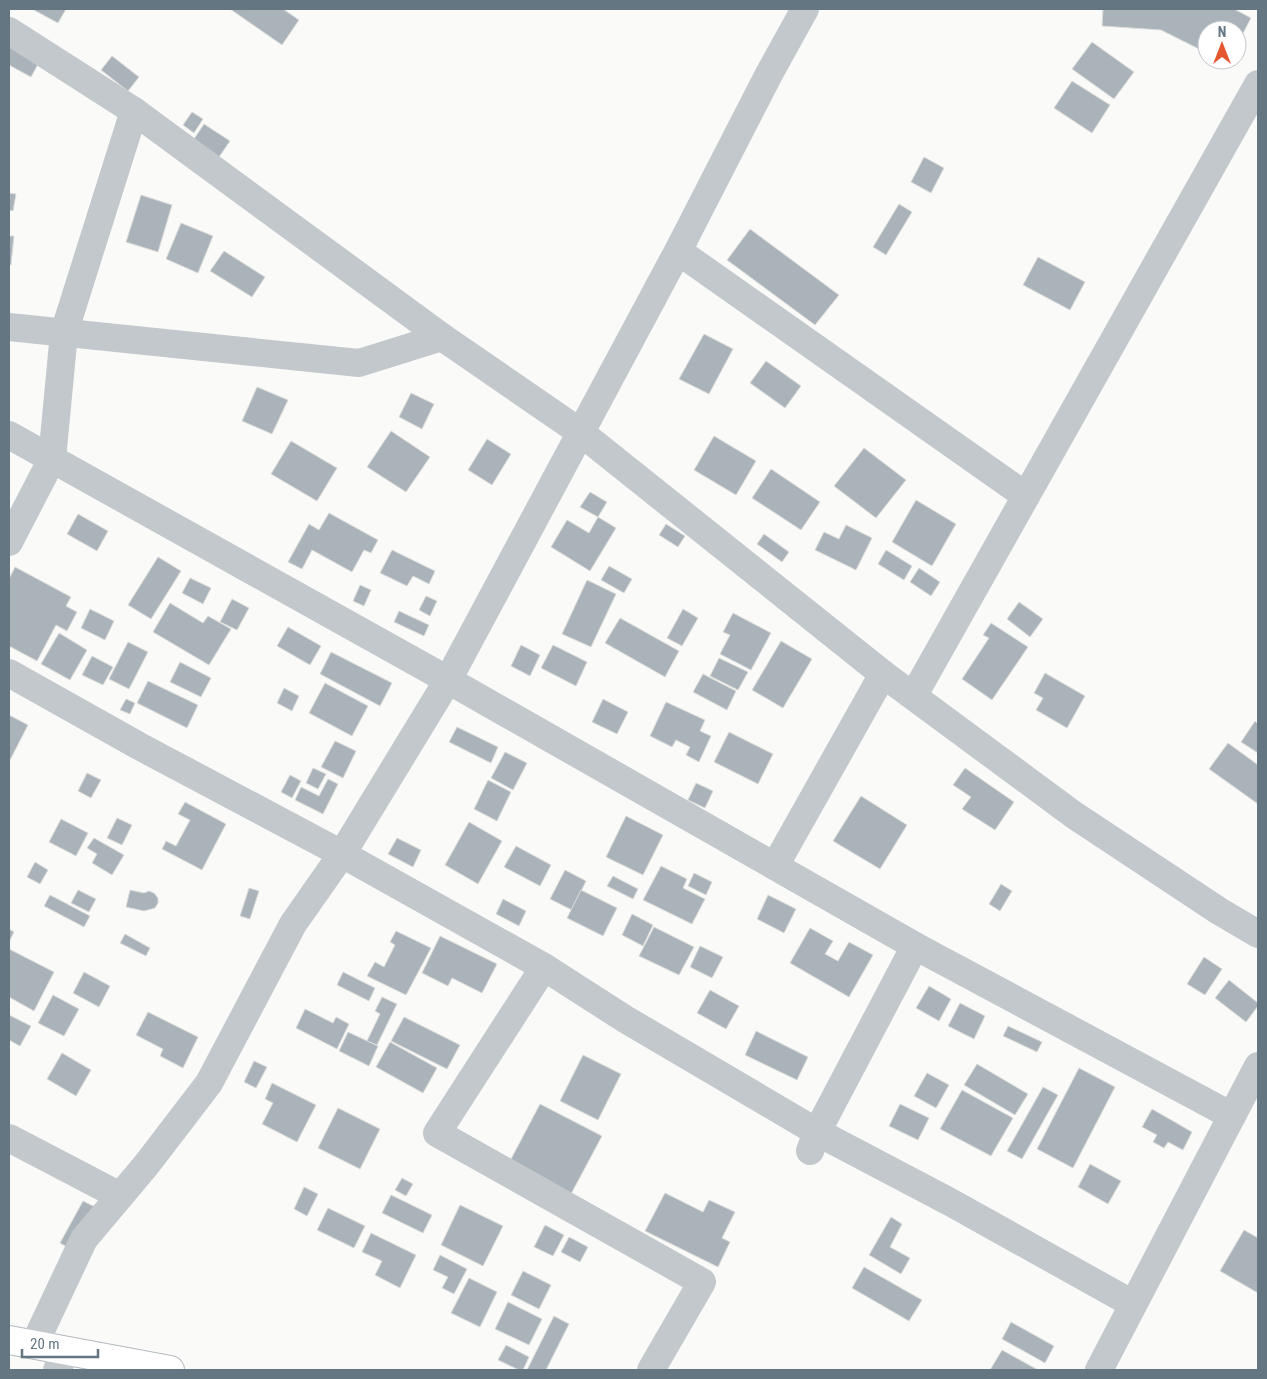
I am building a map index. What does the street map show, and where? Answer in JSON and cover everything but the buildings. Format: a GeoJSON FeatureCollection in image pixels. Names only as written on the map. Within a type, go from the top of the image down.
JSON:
{"type":"FeatureCollection","features":[{"type":"Feature","properties":{"kind":"street"},"geometry":{"type":"LineString","coordinates":[[170,1370],[62,1361],[22,1342],[84,1239],[148,1164],[209,1083],[293,924],[342,854],[448,680],[678,251],[769,74],[805,9]]}},
{"type":"Feature","properties":{"kind":"street"},"geometry":{"type":"LineString","coordinates":[[9,31],[134,111],[442,337],[580,432],[883,674],[1074,815],[1219,911],[1258,934]]}},
{"type":"Feature","properties":{"kind":"street"},"geometry":{"type":"LineString","coordinates":[[914,696],[1258,84]]}},
{"type":"Feature","properties":{"kind":"street"},"geometry":{"type":"LineString","coordinates":[[9,542],[52,459],[64,333],[134,111]]}},
{"type":"Feature","properties":{"kind":"street"},"geometry":{"type":"LineString","coordinates":[[678,251],[1026,496]]}},
{"type":"Feature","properties":{"kind":"street"},"geometry":{"type":"LineString","coordinates":[[9,327],[360,363],[442,337]]}},
{"type":"Feature","properties":{"kind":"street"},"geometry":{"type":"LineString","coordinates":[[9,435],[448,680],[915,946],[1232,1116]]}},
{"type":"Feature","properties":{"kind":"street"},"geometry":{"type":"LineString","coordinates":[[9,673],[139,746],[342,854],[544,967],[813,1141],[950,1202],[1133,1304]]}},
{"type":"Feature","properties":{"kind":"street"},"geometry":{"type":"LineString","coordinates":[[774,866],[883,674]]}},
{"type":"Feature","properties":{"kind":"street"},"geometry":{"type":"LineString","coordinates":[[813,1141],[915,946]]}},
{"type":"Feature","properties":{"kind":"street"},"geometry":{"type":"LineString","coordinates":[[544,967],[437,1133],[702,1282],[651,1370]]}},
{"type":"Feature","properties":{"kind":"street"},"geometry":{"type":"LineString","coordinates":[[1098,1370],[1258,1066]]}},
{"type":"Feature","properties":{"kind":"street"},"geometry":{"type":"LineString","coordinates":[[9,1138],[120,1196]]}}]}
